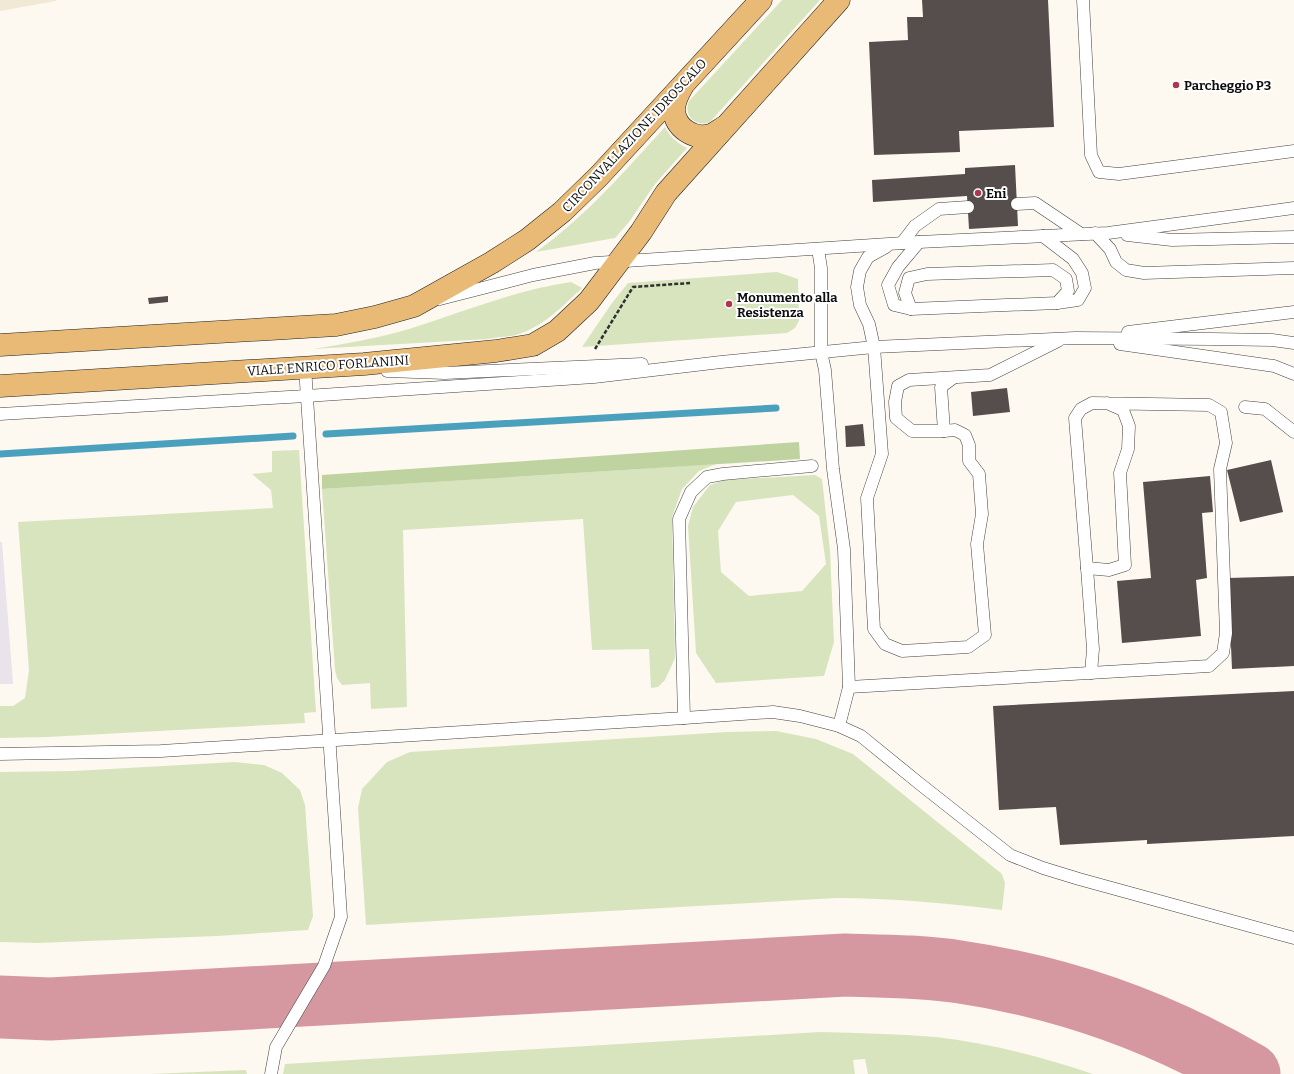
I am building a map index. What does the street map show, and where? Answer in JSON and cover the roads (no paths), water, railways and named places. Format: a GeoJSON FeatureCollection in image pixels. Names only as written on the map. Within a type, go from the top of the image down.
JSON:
{"type":"FeatureCollection","features":[{"type":"Feature","properties":{"kind":"main road","name":"CIRCONVALLAZIONE IDROSCALO"},"geometry":{"type":"LineString","coordinates":[[414,306],[491,263],[527,240],[562,212],[599,176],[761,0]]}},
{"type":"Feature","properties":{"kind":"main road"},"geometry":{"type":"LineString","coordinates":[[619,261],[641,232],[666,193],[839,0]]}},
{"type":"Feature","properties":{"kind":"main road"},"geometry":{"type":"LineString","coordinates":[[685,82],[675,102],[674,110],[680,126],[686,132],[702,137],[710,135],[724,127]]}},
{"type":"Feature","properties":{"kind":"main road","name":"VIALE ENRICO FORLANINI"},"geometry":{"type":"LineString","coordinates":[[0,386],[364,364],[496,351],[533,345],[557,331],[589,301],[619,261]]}},
{"type":"Feature","properties":{"kind":"main road"},"geometry":{"type":"LineString","coordinates":[[0,345],[336,325],[375,317],[414,306]]}},
{"type":"Feature","properties":{"kind":"lane"},"geometry":{"type":"LineString","coordinates":[[1083,0],[1091,155],[1099,172],[1119,174],[1294,151]]}},
{"type":"Feature","properties":{"kind":"lane"},"geometry":{"type":"LineString","coordinates":[[1017,204],[1035,203],[1081,234]]}},
{"type":"Feature","properties":{"kind":"lane"},"geometry":{"type":"LineString","coordinates":[[968,207],[939,209],[916,226],[896,244],[868,257],[860,271],[857,287],[860,305],[869,324],[874,347],[882,454],[867,498],[874,629],[885,644],[902,651],[968,647],[985,635],[977,544],[982,514],[979,474],[969,461],[969,445],[965,436],[955,430],[912,431],[896,418],[895,402],[898,386],[909,380],[990,375],[1062,339]]}},
{"type":"Feature","properties":{"kind":"lane"},"geometry":{"type":"LineString","coordinates":[[1108,233],[1294,208]]}},
{"type":"Feature","properties":{"kind":"lane"},"geometry":{"type":"LineString","coordinates":[[414,306],[533,275],[595,263],[619,261],[919,242],[1095,233],[1172,240],[1294,237]]}},
{"type":"Feature","properties":{"kind":"lane"},"geometry":{"type":"LineString","coordinates":[[1095,233],[1110,249],[1116,262],[1126,270],[1144,273],[1294,268]]}},
{"type":"Feature","properties":{"kind":"lane"},"geometry":{"type":"LineString","coordinates":[[919,242],[898,267],[888,285],[894,305],[911,309],[1057,303],[1078,300],[1085,288],[1082,273],[1073,259],[1043,236]]}},
{"type":"Feature","properties":{"kind":"lane"},"geometry":{"type":"LineString","coordinates":[[818,249],[821,268],[821,352],[825,370],[833,469],[844,549],[849,687],[838,726]]}},
{"type":"Feature","properties":{"kind":"lane"},"geometry":{"type":"LineString","coordinates":[[911,309],[905,293],[909,278],[927,274],[1053,270],[1066,279],[1068,291],[1057,303]]}},
{"type":"Feature","properties":{"kind":"lane"},"geometry":{"type":"LineString","coordinates":[[0,414],[594,377],[721,362],[874,347],[1076,338],[1294,312]]}},
{"type":"Feature","properties":{"kind":"lane"},"geometry":{"type":"LineString","coordinates":[[1076,338],[1272,340],[1294,343]]}},
{"type":"Feature","properties":{"kind":"lane"},"geometry":{"type":"LineString","coordinates":[[1076,338],[1274,366],[1294,374]]}},
{"type":"Feature","properties":{"kind":"lane"},"geometry":{"type":"LineString","coordinates":[[271,1074],[276,1047],[324,966],[341,917],[305,367],[445,373],[721,362]]}},
{"type":"Feature","properties":{"kind":"lane"},"geometry":{"type":"LineString","coordinates":[[944,431],[940,387],[953,378]]}},
{"type":"Feature","properties":{"kind":"lane"},"geometry":{"type":"LineString","coordinates":[[849,687],[1091,673],[1209,666],[1223,653],[1226,633],[1220,469],[1226,443],[1221,412],[1209,405],[1092,403],[1081,409],[1075,418],[1093,649],[1091,673]]}},
{"type":"Feature","properties":{"kind":"lane"},"geometry":{"type":"LineString","coordinates":[[1087,568],[1109,570],[1125,565],[1120,473],[1128,449],[1129,426],[1123,410],[1107,403]]}},
{"type":"Feature","properties":{"kind":"lane"},"geometry":{"type":"LineString","coordinates":[[1245,407],[1264,409],[1294,432]]}},
{"type":"Feature","properties":{"kind":"lane"},"geometry":{"type":"LineString","coordinates":[[684,718],[679,518],[691,492],[707,477],[723,474],[812,466]]}},
{"type":"Feature","properties":{"kind":"lane"},"geometry":{"type":"LineString","coordinates":[[0,754],[161,751],[773,712],[800,716],[838,726],[861,736],[1010,854],[1043,868],[1079,880],[1294,938]]}},
{"type":"Feature","properties":{"kind":"waterway"},"geometry":{"type":"LineString","coordinates":[[326,434],[776,408]]}},
{"type":"Feature","properties":{"kind":"waterway"},"geometry":{"type":"LineString","coordinates":[[0,454],[293,436]]}},
{"type":"Feature","properties":{"kind":"place","name":"Parcheggio P3"},"geometry":{"type":"Point","coordinates":[1176,85]}},
{"type":"Feature","properties":{"kind":"place","name":"Eni"},"geometry":{"type":"Point","coordinates":[978,193]}},
{"type":"Feature","properties":{"kind":"place","name":"Monumento alla Resistenza"},"geometry":{"type":"Point","coordinates":[729,304]}}]}
